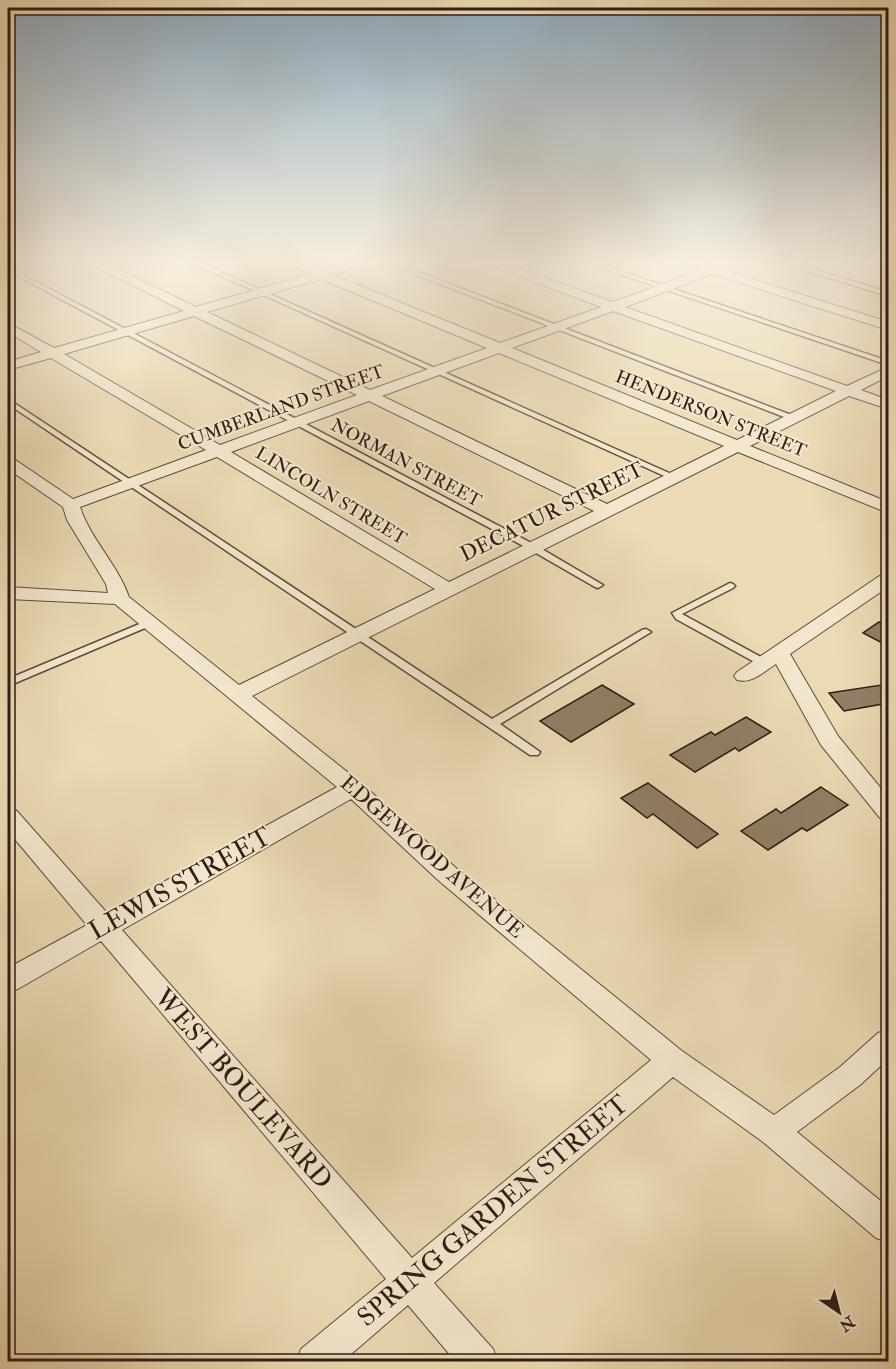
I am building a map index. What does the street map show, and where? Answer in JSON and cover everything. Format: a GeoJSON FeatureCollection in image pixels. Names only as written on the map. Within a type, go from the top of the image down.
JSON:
{"type":"FeatureCollection","features":[{"type":"Feature","properties":{"kind":"street"},"geometry":{"type":"LineString","coordinates":[[8,366],[153,324]]}},
{"type":"Feature","properties":{"kind":"street"},"geometry":{"type":"LineString","coordinates":[[223,324],[606,510]]}},
{"type":"Feature","properties":{"kind":"street","name":"HENDERSON STREET"},"geometry":{"type":"LineString","coordinates":[[442,324],[888,508]]}},
{"type":"Feature","properties":{"kind":"street","name":"CUMBERLAND STREET"},"geometry":{"type":"LineString","coordinates":[[71,505],[566,324]]}},
{"type":"Feature","properties":{"kind":"street"},"geometry":{"type":"LineString","coordinates":[[660,324],[888,405]]}},
{"type":"Feature","properties":{"kind":"street","name":"LINCOLN STREET"},"geometry":{"type":"LineString","coordinates":[[8,327],[448,589]]}},
{"type":"Feature","properties":{"kind":"street","name":"DECATUR STREET"},"geometry":{"type":"LineString","coordinates":[[238,694],[888,371]]}},
{"type":"Feature","properties":{"kind":"street"},"geometry":{"type":"LineString","coordinates":[[8,462],[71,505]]}},
{"type":"Feature","properties":{"kind":"street","name":"EDGEWOOD AVENUE"},"geometry":{"type":"LineString","coordinates":[[71,505],[82,530],[115,584],[120,599],[353,788],[447,874],[672,1060],[774,1132],[888,1227]]}},
{"type":"Feature","properties":{"kind":"street"},"geometry":{"type":"LineString","coordinates":[[744,676],[888,579]]}},
{"type":"Feature","properties":{"kind":"street"},"geometry":{"type":"LineString","coordinates":[[8,593],[120,599]]}},
{"type":"Feature","properties":{"kind":"street"},"geometry":{"type":"LineString","coordinates":[[771,657],[829,740],[888,812]]}},
{"type":"Feature","properties":{"kind":"street","name":"LEWIS STREET"},"geometry":{"type":"LineString","coordinates":[[8,981],[353,788]]}},
{"type":"Feature","properties":{"kind":"street","name":"WEST BOULEVARD"},"geometry":{"type":"LineString","coordinates":[[8,816],[480,1362]]}},
{"type":"Feature","properties":{"kind":"street"},"geometry":{"type":"LineString","coordinates":[[774,1132],[850,1076],[888,1041]]}},
{"type":"Feature","properties":{"kind":"street","name":"SPRING GARDEN STREET"},"geometry":{"type":"LineString","coordinates":[[314,1362],[672,1060]]}},
{"type":"Feature","properties":{"kind":"lane","name":"NORMAN STREET"},"geometry":{"type":"LineString","coordinates":[[111,324],[532,547],[598,585]]}},
{"type":"Feature","properties":{"kind":"lane"},"geometry":{"type":"LineString","coordinates":[[332,324],[674,477]]}},
{"type":"Feature","properties":{"kind":"lane"},"geometry":{"type":"LineString","coordinates":[[550,324],[795,418]]}},
{"type":"Feature","properties":{"kind":"lane"},"geometry":{"type":"LineString","coordinates":[[771,324],[888,363]]}},
{"type":"Feature","properties":{"kind":"lane"},"geometry":{"type":"LineString","coordinates":[[8,401],[534,752]]}},
{"type":"Feature","properties":{"kind":"lane"},"geometry":{"type":"LineString","coordinates":[[730,586],[678,613],[679,617],[771,657]]}},
{"type":"Feature","properties":{"kind":"lane"},"geometry":{"type":"LineString","coordinates":[[8,683],[149,623]]}},
{"type":"Feature","properties":{"kind":"lane"},"geometry":{"type":"LineString","coordinates":[[492,724],[646,632]]}},
{"type":"Feature","properties":{"kind":"building"},"geometry":{"type":"Polygon","coordinates":[[[879,622],[888,627],[888,646],[863,633],[879,622]]]}},
{"type":"Feature","properties":{"kind":"building"},"geometry":{"type":"Polygon","coordinates":[[[888,684],[888,703],[844,711],[829,693],[888,684]]]}},
{"type":"Feature","properties":{"kind":"building"},"geometry":{"type":"Polygon","coordinates":[[[602,685],[634,704],[571,742],[540,721],[602,685]]]}},
{"type":"Feature","properties":{"kind":"building"},"geometry":{"type":"Polygon","coordinates":[[[746,717],[771,732],[739,751],[735,748],[695,772],[670,755],[711,732],[715,735],[746,717]]]}},
{"type":"Feature","properties":{"kind":"building"},"geometry":{"type":"Polygon","coordinates":[[[648,783],[718,834],[697,848],[653,814],[647,818],[621,798],[648,783]]]}},
{"type":"Feature","properties":{"kind":"building"},"geometry":{"type":"Polygon","coordinates":[[[821,787],[848,805],[807,831],[802,828],[768,850],[741,831],[776,809],[781,813],[821,787]]]}}]}
